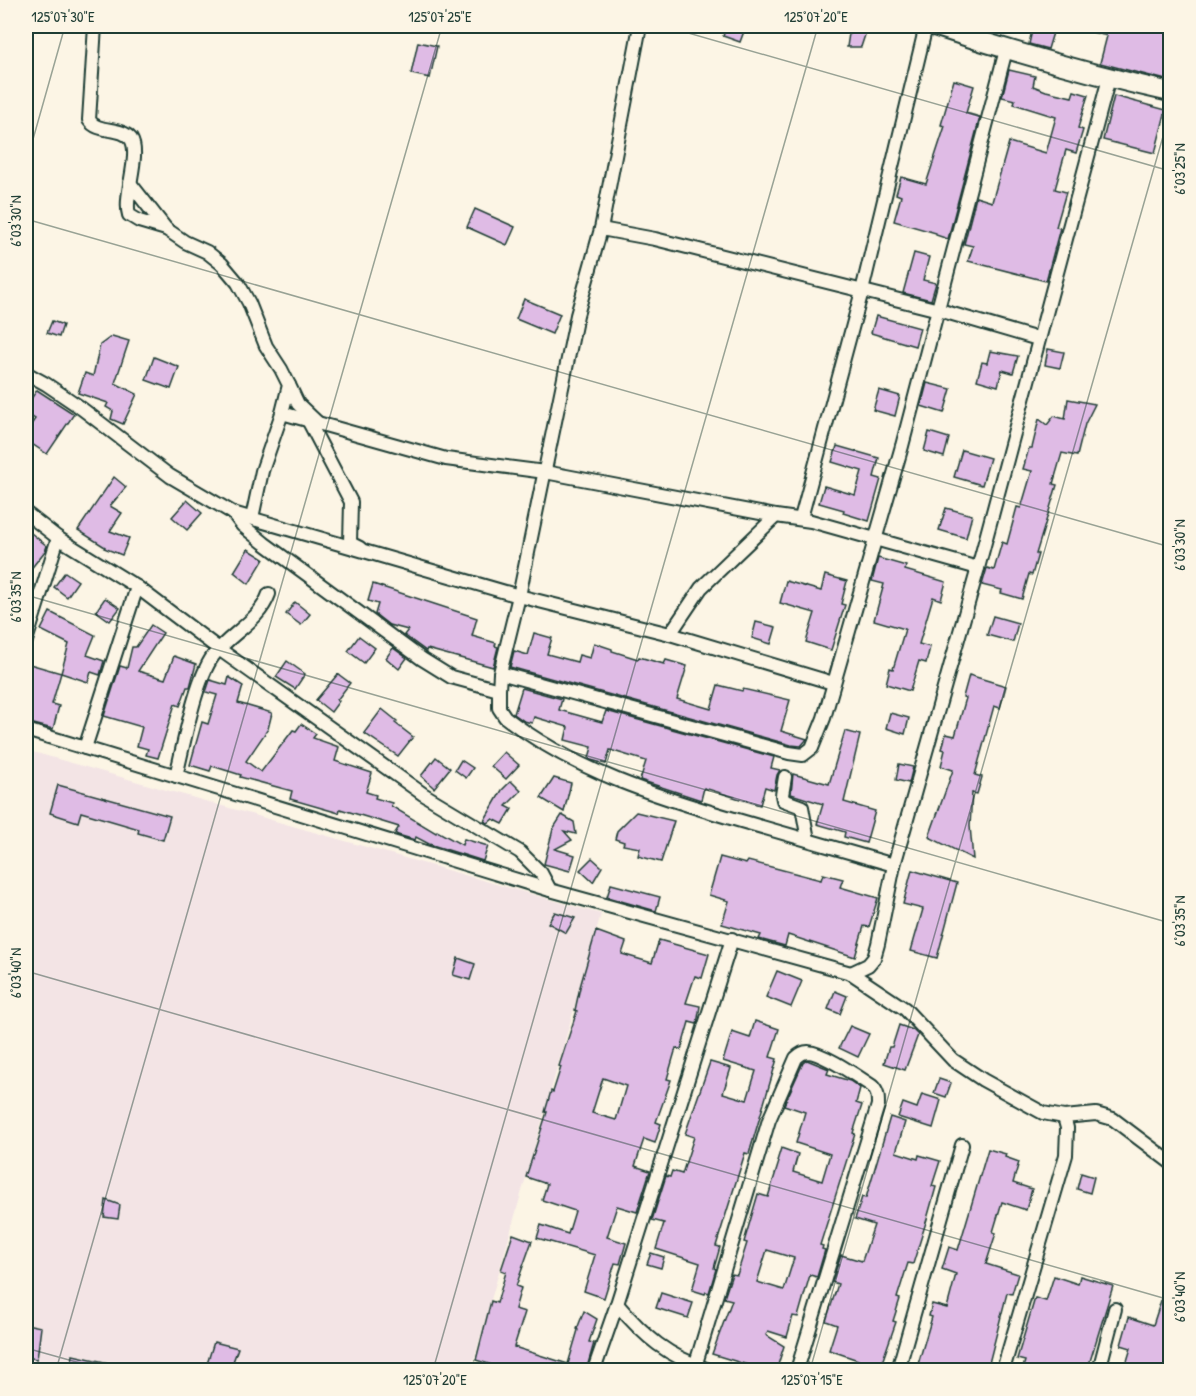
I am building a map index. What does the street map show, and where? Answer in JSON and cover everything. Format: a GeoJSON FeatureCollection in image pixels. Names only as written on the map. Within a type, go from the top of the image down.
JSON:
{"type":"FeatureCollection","features":[{"type":"Feature","properties":{"kind":"street"},"geometry":{"type":"LineString","coordinates":[[95,26],[89,120],[96,126],[125,134],[130,140],[134,150],[128,203],[129,215],[139,221],[166,229]]}},
{"type":"Feature","properties":{"kind":"street"},"geometry":{"type":"LineString","coordinates":[[640,26],[601,229],[577,315],[501,673],[499,708],[505,717],[584,766],[628,786],[689,806],[894,865]]}},
{"type":"Feature","properties":{"kind":"street"},"geometry":{"type":"LineString","coordinates":[[801,519],[862,291],[926,26]]}},
{"type":"Feature","properties":{"kind":"street"},"geometry":{"type":"LineString","coordinates":[[934,26],[1006,50],[1170,92]]}},
{"type":"Feature","properties":{"kind":"street"},"geometry":{"type":"LineString","coordinates":[[501,673],[799,755],[807,753],[812,748],[824,718],[939,310],[1006,50]]}},
{"type":"Feature","properties":{"kind":"street"},"geometry":{"type":"LineString","coordinates":[[851,973],[861,970],[874,958],[894,865],[978,568],[1109,78]]}},
{"type":"Feature","properties":{"kind":"street"},"geometry":{"type":"LineString","coordinates":[[130,183],[166,229],[185,242],[214,256],[229,271],[249,303],[266,346],[281,369],[298,404],[322,426]]}},
{"type":"Feature","properties":{"kind":"street"},"geometry":{"type":"LineString","coordinates":[[601,229],[655,239],[939,310],[1038,339]]}},
{"type":"Feature","properties":{"kind":"street"},"geometry":{"type":"LineString","coordinates":[[26,373],[77,405],[170,476],[233,513],[519,596],[670,634],[833,683]]}},
{"type":"Feature","properties":{"kind":"street"},"geometry":{"type":"LineString","coordinates":[[252,518],[261,471],[282,413],[289,385]]}},
{"type":"Feature","properties":{"kind":"street"},"geometry":{"type":"LineString","coordinates":[[282,413],[446,459],[545,472],[801,519],[978,568]]}},
{"type":"Feature","properties":{"kind":"street"},"geometry":{"type":"LineString","coordinates":[[309,422],[351,502],[350,543],[369,552]]}},
{"type":"Feature","properties":{"kind":"street"},"geometry":{"type":"LineString","coordinates":[[26,513],[58,538],[137,587],[219,649],[423,794],[520,852],[542,873],[550,890]]}},
{"type":"Feature","properties":{"kind":"street"},"geometry":{"type":"LineString","coordinates":[[233,513],[242,525],[264,543],[422,659],[451,677],[499,690]]}},
{"type":"Feature","properties":{"kind":"street"},"geometry":{"type":"LineString","coordinates":[[670,634],[701,588],[776,516]]}},
{"type":"Feature","properties":{"kind":"street"},"geometry":{"type":"LineString","coordinates":[[26,641],[58,538]]}},
{"type":"Feature","properties":{"kind":"street"},"geometry":{"type":"LineString","coordinates":[[85,748],[137,587]]}},
{"type":"Feature","properties":{"kind":"street"},"geometry":{"type":"LineString","coordinates":[[176,776],[204,673],[219,649],[254,617],[266,602],[269,594]]}},
{"type":"Feature","properties":{"kind":"street"},"geometry":{"type":"LineString","coordinates":[[26,730],[550,890],[851,973],[905,1009],[953,1060],[983,1080],[1043,1113],[1064,1117],[1096,1114],[1113,1119],[1170,1162]]}},
{"type":"Feature","properties":{"kind":"street"},"geometry":{"type":"LineString","coordinates":[[785,777],[783,800],[802,807],[808,840]]}},
{"type":"Feature","properties":{"kind":"street"},"geometry":{"type":"LineString","coordinates":[[594,1371],[732,939]]}},
{"type":"Feature","properties":{"kind":"street"},"geometry":{"type":"LineString","coordinates":[[694,1368],[769,1120],[796,1058],[800,1053],[807,1052],[820,1056],[872,1086],[876,1090],[878,1105],[797,1371]]}},
{"type":"Feature","properties":{"kind":"street"},"geometry":{"type":"LineString","coordinates":[[1003,1371],[1066,1155],[1067,1128],[1064,1117]]}},
{"type":"Feature","properties":{"kind":"street"},"geometry":{"type":"LineString","coordinates":[[898,1371],[962,1145]]}},
{"type":"Feature","properties":{"kind":"street"},"geometry":{"type":"LineString","coordinates":[[617,1304],[638,1329],[659,1347],[694,1368],[709,1371]]}},
{"type":"Feature","properties":{"kind":"street"},"geometry":{"type":"LineString","coordinates":[[1099,1371],[1115,1309]]}},
{"type":"Feature","properties":{"kind":"shaded area"},"geometry":{"type":"Polygon","coordinates":[[[26,750],[601,914],[471,1370],[26,1370],[26,750]]]}},
{"type":"Feature","properties":{"kind":"building"},"geometry":{"type":"Polygon","coordinates":[[[727,26],[746,26],[740,42],[723,36],[727,26]]]}},
{"type":"Feature","properties":{"kind":"building"},"geometry":{"type":"Polygon","coordinates":[[[1033,26],[1055,26],[1048,49],[1029,44],[1033,26]]]}},
{"type":"Feature","properties":{"kind":"building"},"geometry":{"type":"Polygon","coordinates":[[[1085,26],[1170,26],[1170,81],[1100,63],[1107,36],[1084,30],[1085,26]]]}},
{"type":"Feature","properties":{"kind":"building"},"geometry":{"type":"Polygon","coordinates":[[[850,27],[866,32],[861,47],[847,47],[850,27]]]}},
{"type":"Feature","properties":{"kind":"building"},"geometry":{"type":"Polygon","coordinates":[[[418,42],[437,46],[430,78],[411,74],[418,42]]]}},
{"type":"Feature","properties":{"kind":"building"},"geometry":{"type":"Polygon","coordinates":[[[1009,70],[1035,76],[1033,86],[1046,91],[1072,97],[1074,91],[1088,95],[1078,128],[1083,130],[1076,153],[1066,150],[1055,189],[1066,192],[1056,227],[1060,228],[1046,281],[968,261],[973,246],[964,244],[976,197],[992,202],[1009,142],[1046,153],[1056,117],[1014,104],[1015,100],[1002,97],[1009,70]]]}},
{"type":"Feature","properties":{"kind":"building"},"geometry":{"type":"Polygon","coordinates":[[[954,80],[974,86],[966,113],[980,117],[948,239],[936,233],[894,221],[901,196],[896,194],[901,177],[926,184],[945,126],[941,125],[954,80]]]}},
{"type":"Feature","properties":{"kind":"building"},"geometry":{"type":"Polygon","coordinates":[[[1114,96],[1166,110],[1155,153],[1103,140],[1114,96]]]}},
{"type":"Feature","properties":{"kind":"building"},"geometry":{"type":"Polygon","coordinates":[[[475,209],[515,227],[507,245],[467,227],[475,209]]]}},
{"type":"Feature","properties":{"kind":"building"},"geometry":{"type":"Polygon","coordinates":[[[914,253],[929,257],[923,280],[936,283],[931,300],[903,293],[914,253]]]}},
{"type":"Feature","properties":{"kind":"building"},"geometry":{"type":"Polygon","coordinates":[[[524,299],[560,314],[552,334],[516,319],[524,299]]]}},
{"type":"Feature","properties":{"kind":"building"},"geometry":{"type":"Polygon","coordinates":[[[876,316],[920,328],[915,346],[871,333],[876,316]]]}},
{"type":"Feature","properties":{"kind":"building"},"geometry":{"type":"Polygon","coordinates":[[[52,321],[63,325],[59,337],[47,333],[52,321]]]}},
{"type":"Feature","properties":{"kind":"building"},"geometry":{"type":"Polygon","coordinates":[[[112,336],[129,341],[115,383],[137,394],[123,424],[111,419],[113,411],[106,407],[108,403],[78,393],[85,373],[93,376],[100,345],[112,336]]]}},
{"type":"Feature","properties":{"kind":"building"},"geometry":{"type":"Polygon","coordinates":[[[1048,349],[1064,352],[1060,368],[1045,365],[1048,349]]]}},
{"type":"Feature","properties":{"kind":"building"},"geometry":{"type":"Polygon","coordinates":[[[990,351],[1018,356],[1013,373],[1002,370],[998,386],[977,380],[982,362],[987,363],[990,351]]]}},
{"type":"Feature","properties":{"kind":"building"},"geometry":{"type":"Polygon","coordinates":[[[154,357],[179,367],[171,389],[146,380],[154,357]]]}},
{"type":"Feature","properties":{"kind":"building"},"geometry":{"type":"Polygon","coordinates":[[[927,383],[951,389],[944,413],[921,406],[927,383]]]}},
{"type":"Feature","properties":{"kind":"building"},"geometry":{"type":"Polygon","coordinates":[[[37,390],[74,414],[47,454],[26,440],[26,432],[35,419],[26,413],[26,406],[37,390]]]}},
{"type":"Feature","properties":{"kind":"building"},"geometry":{"type":"Polygon","coordinates":[[[879,390],[900,396],[895,416],[873,410],[879,390]]]}},
{"type":"Feature","properties":{"kind":"building"},"geometry":{"type":"Polygon","coordinates":[[[1068,399],[1095,404],[1085,424],[1077,456],[1062,453],[1053,484],[1057,485],[1032,575],[1029,574],[1022,599],[1001,593],[1002,590],[982,585],[987,568],[994,570],[1002,542],[1007,544],[1017,507],[1021,508],[1032,471],[1023,469],[1029,448],[1032,448],[1039,419],[1047,425],[1054,416],[1065,419],[1068,399]]]}},
{"type":"Feature","properties":{"kind":"building"},"geometry":{"type":"Polygon","coordinates":[[[929,432],[949,438],[944,457],[924,451],[929,432]]]}},
{"type":"Feature","properties":{"kind":"building"},"geometry":{"type":"Polygon","coordinates":[[[837,446],[879,458],[874,477],[881,479],[869,521],[843,513],[844,510],[819,503],[824,486],[855,495],[862,471],[832,462],[837,446]]]}},
{"type":"Feature","properties":{"kind":"building"},"geometry":{"type":"Polygon","coordinates":[[[962,450],[990,458],[982,485],[954,477],[962,450]]]}},
{"type":"Feature","properties":{"kind":"building"},"geometry":{"type":"Polygon","coordinates":[[[114,477],[126,487],[110,506],[122,513],[110,531],[129,538],[122,555],[104,548],[78,530],[114,477]]]}},
{"type":"Feature","properties":{"kind":"building"},"geometry":{"type":"Polygon","coordinates":[[[187,500],[202,513],[187,530],[172,517],[187,500]]]}},
{"type":"Feature","properties":{"kind":"building"},"geometry":{"type":"Polygon","coordinates":[[[946,508],[972,515],[966,538],[939,530],[946,508]]]}},
{"type":"Feature","properties":{"kind":"building"},"geometry":{"type":"Polygon","coordinates":[[[26,529],[47,546],[26,575],[26,529]]]}},
{"type":"Feature","properties":{"kind":"building"},"geometry":{"type":"Polygon","coordinates":[[[248,549],[264,559],[249,584],[234,572],[248,549]]]}},
{"type":"Feature","properties":{"kind":"building"},"geometry":{"type":"Polygon","coordinates":[[[878,558],[906,566],[905,570],[946,582],[941,600],[933,597],[919,644],[930,647],[926,663],[919,661],[910,691],[886,684],[905,629],[874,620],[884,584],[872,581],[878,558]]]}},
{"type":"Feature","properties":{"kind":"building"},"geometry":{"type":"Polygon","coordinates":[[[65,572],[78,581],[67,597],[54,587],[65,572]]]}},
{"type":"Feature","properties":{"kind":"building"},"geometry":{"type":"Polygon","coordinates":[[[825,575],[847,581],[841,604],[845,605],[831,650],[806,642],[815,613],[780,603],[786,581],[821,591],[825,575]]]}},
{"type":"Feature","properties":{"kind":"building"},"geometry":{"type":"Polygon","coordinates":[[[373,584],[477,618],[472,636],[496,643],[495,646],[498,647],[493,667],[427,649],[426,651],[404,635],[408,630],[389,625],[375,614],[378,604],[368,601],[373,584]]]}},
{"type":"Feature","properties":{"kind":"building"},"geometry":{"type":"Polygon","coordinates":[[[105,598],[120,608],[110,621],[96,611],[105,598]]]}},
{"type":"Feature","properties":{"kind":"building"},"geometry":{"type":"Polygon","coordinates":[[[295,602],[310,614],[301,625],[286,614],[295,602]]]}},
{"type":"Feature","properties":{"kind":"building"},"geometry":{"type":"Polygon","coordinates":[[[50,612],[95,635],[87,655],[104,661],[100,675],[91,672],[88,682],[61,673],[69,644],[41,630],[50,612]]]}},
{"type":"Feature","properties":{"kind":"building"},"geometry":{"type":"Polygon","coordinates":[[[993,616],[1018,623],[1013,642],[987,635],[993,616]]]}},
{"type":"Feature","properties":{"kind":"building"},"geometry":{"type":"Polygon","coordinates":[[[756,622],[776,627],[771,644],[752,638],[756,622]]]}},
{"type":"Feature","properties":{"kind":"building"},"geometry":{"type":"Polygon","coordinates":[[[151,625],[163,633],[138,671],[165,679],[174,656],[196,664],[190,687],[187,687],[180,706],[175,704],[158,758],[146,755],[148,749],[137,746],[142,727],[104,716],[120,666],[127,668],[132,647],[136,647],[151,625]]]}},
{"type":"Feature","properties":{"kind":"building"},"geometry":{"type":"Polygon","coordinates":[[[534,633],[552,638],[547,654],[577,662],[579,655],[590,658],[594,643],[638,659],[639,657],[664,664],[666,660],[687,666],[677,699],[711,709],[718,685],[790,700],[781,731],[807,739],[801,746],[791,745],[510,667],[514,651],[528,655],[534,633]]]}},
{"type":"Feature","properties":{"kind":"building"},"geometry":{"type":"Polygon","coordinates":[[[359,636],[375,648],[364,663],[348,651],[359,636]]]}},
{"type":"Feature","properties":{"kind":"building"},"geometry":{"type":"Polygon","coordinates":[[[393,648],[407,658],[399,669],[386,658],[393,648]]]}},
{"type":"Feature","properties":{"kind":"building"},"geometry":{"type":"Polygon","coordinates":[[[287,661],[305,674],[295,689],[276,677],[287,661]]]}},
{"type":"Feature","properties":{"kind":"building"},"geometry":{"type":"Polygon","coordinates":[[[26,663],[61,673],[52,704],[59,706],[53,729],[26,722],[26,663]]]}},
{"type":"Feature","properties":{"kind":"building"},"geometry":{"type":"Polygon","coordinates":[[[338,674],[350,683],[331,712],[316,700],[338,674]]]}},
{"type":"Feature","properties":{"kind":"building"},"geometry":{"type":"Polygon","coordinates":[[[969,675],[1006,686],[1000,708],[994,706],[975,775],[982,777],[977,794],[972,793],[970,826],[973,859],[929,837],[953,770],[941,766],[945,750],[942,749],[946,734],[955,736],[966,698],[963,697],[969,675]]]}},
{"type":"Feature","properties":{"kind":"building"},"geometry":{"type":"Polygon","coordinates":[[[229,677],[243,686],[238,703],[272,713],[268,729],[246,761],[261,772],[293,730],[296,731],[301,724],[316,734],[313,738],[339,747],[335,761],[372,773],[366,792],[376,795],[375,798],[392,803],[391,806],[436,833],[437,831],[462,845],[464,839],[488,846],[483,861],[429,844],[416,837],[415,840],[398,835],[395,833],[399,827],[340,809],[339,813],[290,799],[292,791],[240,777],[241,775],[212,766],[210,771],[190,765],[202,722],[208,724],[217,695],[206,692],[210,680],[227,685],[229,677]]]}},
{"type":"Feature","properties":{"kind":"building"},"geometry":{"type":"Polygon","coordinates":[[[522,688],[562,699],[559,710],[602,722],[606,711],[774,757],[771,768],[780,770],[774,790],[765,787],[760,805],[704,788],[701,800],[640,780],[646,761],[610,750],[606,764],[591,760],[589,758],[592,747],[565,740],[568,727],[534,717],[532,723],[514,714],[522,688]]]}},
{"type":"Feature","properties":{"kind":"building"},"geometry":{"type":"Polygon","coordinates":[[[382,709],[413,737],[398,756],[364,733],[382,709]]]}},
{"type":"Feature","properties":{"kind":"building"},"geometry":{"type":"Polygon","coordinates":[[[890,713],[909,718],[905,734],[886,728],[890,713]]]}},
{"type":"Feature","properties":{"kind":"building"},"geometry":{"type":"Polygon","coordinates":[[[845,731],[860,735],[844,802],[875,811],[866,843],[844,837],[845,832],[817,824],[823,804],[791,794],[793,774],[829,784],[845,731]]]}},
{"type":"Feature","properties":{"kind":"building"},"geometry":{"type":"Polygon","coordinates":[[[504,752],[519,765],[506,779],[491,766],[504,752]]]}},
{"type":"Feature","properties":{"kind":"building"},"geometry":{"type":"Polygon","coordinates":[[[436,757],[450,768],[434,788],[421,776],[436,757]]]}},
{"type":"Feature","properties":{"kind":"building"},"geometry":{"type":"Polygon","coordinates":[[[461,760],[473,768],[466,778],[455,770],[461,760]]]}},
{"type":"Feature","properties":{"kind":"building"},"geometry":{"type":"Polygon","coordinates":[[[899,764],[913,767],[909,783],[896,780],[899,764]]]}},
{"type":"Feature","properties":{"kind":"building"},"geometry":{"type":"Polygon","coordinates":[[[554,778],[571,783],[564,812],[541,798],[554,778]]]}},
{"type":"Feature","properties":{"kind":"building"},"geometry":{"type":"Polygon","coordinates":[[[511,781],[521,791],[506,806],[512,809],[503,824],[493,819],[488,823],[484,821],[502,790],[511,781]]]}},
{"type":"Feature","properties":{"kind":"building"},"geometry":{"type":"Polygon","coordinates":[[[58,785],[170,816],[163,840],[138,833],[139,829],[81,812],[78,822],[50,813],[58,785]]]}},
{"type":"Feature","properties":{"kind":"building"},"geometry":{"type":"Polygon","coordinates":[[[636,812],[674,821],[661,862],[638,856],[640,848],[623,845],[624,842],[615,839],[617,831],[636,812]]]}},
{"type":"Feature","properties":{"kind":"building"},"geometry":{"type":"Polygon","coordinates":[[[562,815],[574,822],[576,834],[564,831],[572,840],[555,849],[575,855],[570,871],[544,864],[553,829],[562,815]]]}},
{"type":"Feature","properties":{"kind":"building"},"geometry":{"type":"Polygon","coordinates":[[[720,857],[746,864],[748,861],[821,880],[823,874],[843,879],[840,887],[878,898],[869,927],[864,926],[855,957],[788,935],[785,946],[759,939],[761,935],[722,924],[729,901],[709,895],[720,857]]]}},
{"type":"Feature","properties":{"kind":"building"},"geometry":{"type":"Polygon","coordinates":[[[592,858],[602,867],[593,882],[580,870],[592,858]]]}},
{"type":"Feature","properties":{"kind":"building"},"geometry":{"type":"Polygon","coordinates":[[[912,870],[957,883],[937,958],[911,951],[923,909],[903,904],[912,870]]]}},
{"type":"Feature","properties":{"kind":"building"},"geometry":{"type":"Polygon","coordinates":[[[611,884],[660,897],[656,911],[607,897],[611,884]]]}},
{"type":"Feature","properties":{"kind":"building"},"geometry":{"type":"Polygon","coordinates":[[[555,912],[575,918],[566,933],[548,923],[555,912]]]}},
{"type":"Feature","properties":{"kind":"building"},"geometry":{"type":"Polygon","coordinates":[[[596,931],[626,942],[622,954],[652,963],[659,940],[709,954],[702,978],[695,976],[686,1003],[700,1006],[697,1024],[689,1022],[681,1050],[676,1048],[667,1079],[671,1080],[656,1122],[661,1124],[655,1143],[644,1139],[635,1166],[650,1171],[637,1212],[617,1206],[607,1237],[626,1243],[620,1264],[615,1263],[604,1298],[584,1291],[595,1255],[537,1238],[541,1225],[568,1234],[575,1211],[542,1200],[547,1184],[526,1177],[577,1011],[575,1010],[596,931]],[[603,1078],[592,1113],[616,1120],[626,1086],[603,1078]]]}},
{"type":"Feature","properties":{"kind":"building"},"geometry":{"type":"Polygon","coordinates":[[[458,958],[475,964],[470,980],[453,975],[458,958]]]}},
{"type":"Feature","properties":{"kind":"building"},"geometry":{"type":"Polygon","coordinates":[[[777,971],[802,981],[791,1007],[766,997],[777,971]]]}},
{"type":"Feature","properties":{"kind":"building"},"geometry":{"type":"Polygon","coordinates":[[[835,991],[847,996],[840,1014],[828,1009],[835,991]]]}},
{"type":"Feature","properties":{"kind":"building"},"geometry":{"type":"Polygon","coordinates":[[[755,1021],[779,1029],[770,1057],[777,1059],[749,1154],[745,1153],[716,1246],[720,1247],[714,1268],[716,1269],[709,1293],[705,1294],[692,1290],[700,1263],[656,1249],[664,1223],[652,1220],[666,1176],[670,1177],[672,1171],[682,1174],[694,1137],[685,1134],[710,1062],[731,1068],[723,1093],[747,1100],[756,1071],[723,1061],[732,1032],[750,1038],[755,1021]]]}},
{"type":"Feature","properties":{"kind":"building"},"geometry":{"type":"Polygon","coordinates":[[[899,1025],[913,1030],[918,1035],[905,1070],[884,1063],[899,1025]]]}},
{"type":"Feature","properties":{"kind":"building"},"geometry":{"type":"Polygon","coordinates":[[[850,1026],[869,1034],[858,1057],[839,1048],[850,1026]]]}},
{"type":"Feature","properties":{"kind":"building"},"geometry":{"type":"Polygon","coordinates":[[[807,1060],[829,1069],[827,1074],[850,1081],[860,1088],[856,1103],[862,1105],[820,1245],[825,1250],[817,1277],[810,1275],[798,1317],[793,1316],[787,1337],[768,1331],[766,1335],[784,1346],[776,1371],[746,1371],[748,1365],[712,1354],[732,1300],[724,1298],[732,1274],[737,1275],[758,1194],[768,1197],[781,1148],[798,1154],[793,1172],[822,1181],[830,1154],[796,1143],[805,1112],[784,1105],[803,1063],[807,1060]],[[767,1250],[757,1282],[784,1290],[794,1258],[767,1250]]]}},
{"type":"Feature","properties":{"kind":"building"},"geometry":{"type":"Polygon","coordinates":[[[939,1079],[951,1083],[946,1097],[934,1093],[939,1079]]]}},
{"type":"Feature","properties":{"kind":"building"},"geometry":{"type":"Polygon","coordinates":[[[922,1094],[941,1100],[933,1128],[898,1117],[903,1103],[917,1108],[922,1094]]]}},
{"type":"Feature","properties":{"kind":"building"},"geometry":{"type":"Polygon","coordinates":[[[890,1117],[905,1122],[896,1152],[918,1159],[919,1155],[940,1161],[932,1186],[936,1187],[913,1264],[908,1263],[897,1298],[900,1299],[893,1321],[896,1322],[879,1371],[876,1371],[856,1364],[858,1360],[829,1350],[837,1325],[826,1321],[838,1284],[832,1282],[841,1255],[862,1261],[874,1225],[855,1219],[862,1197],[866,1198],[890,1117]]]}},
{"type":"Feature","properties":{"kind":"building"},"geometry":{"type":"Polygon","coordinates":[[[988,1149],[1006,1154],[1005,1157],[1019,1162],[1013,1183],[1032,1189],[1026,1210],[1002,1202],[993,1232],[996,1233],[986,1264],[1018,1274],[1012,1294],[1007,1293],[987,1371],[916,1371],[932,1317],[929,1316],[932,1304],[947,1308],[956,1274],[942,1269],[949,1247],[958,1250],[988,1149]]]}},
{"type":"Feature","properties":{"kind":"building"},"geometry":{"type":"Polygon","coordinates":[[[1081,1173],[1094,1177],[1090,1193],[1077,1189],[1081,1173]]]}},
{"type":"Feature","properties":{"kind":"building"},"geometry":{"type":"Polygon","coordinates":[[[106,1200],[120,1205],[118,1219],[104,1217],[106,1200]]]}},
{"type":"Feature","properties":{"kind":"building"},"geometry":{"type":"Polygon","coordinates":[[[513,1234],[532,1241],[516,1286],[521,1288],[515,1309],[525,1312],[514,1347],[568,1364],[584,1311],[597,1319],[589,1342],[594,1343],[586,1371],[511,1371],[476,1360],[491,1301],[497,1303],[506,1272],[501,1270],[513,1234]]]}},
{"type":"Feature","properties":{"kind":"building"},"geometry":{"type":"Polygon","coordinates":[[[651,1253],[664,1257],[661,1268],[647,1264],[651,1253]]]}},
{"type":"Feature","properties":{"kind":"building"},"geometry":{"type":"Polygon","coordinates":[[[1054,1276],[1078,1284],[1080,1276],[1113,1286],[1087,1371],[1022,1371],[1025,1361],[1017,1359],[1035,1298],[1046,1301],[1054,1276]]]}},
{"type":"Feature","properties":{"kind":"building"},"geometry":{"type":"Polygon","coordinates":[[[1168,1279],[1170,1280],[1170,1371],[1124,1371],[1131,1348],[1121,1345],[1129,1317],[1153,1325],[1168,1279]]]}},
{"type":"Feature","properties":{"kind":"building"},"geometry":{"type":"Polygon","coordinates":[[[661,1293],[693,1303],[688,1318],[656,1308],[661,1293]]]}},
{"type":"Feature","properties":{"kind":"building"},"geometry":{"type":"Polygon","coordinates":[[[26,1324],[41,1327],[37,1359],[26,1357],[26,1324]]]}},
{"type":"Feature","properties":{"kind":"building"},"geometry":{"type":"Polygon","coordinates":[[[214,1342],[238,1348],[230,1370],[207,1364],[214,1342]]]}},
{"type":"Feature","properties":{"kind":"building"},"geometry":{"type":"Polygon","coordinates":[[[73,1355],[118,1365],[117,1371],[70,1371],[73,1355]]]}}]}
